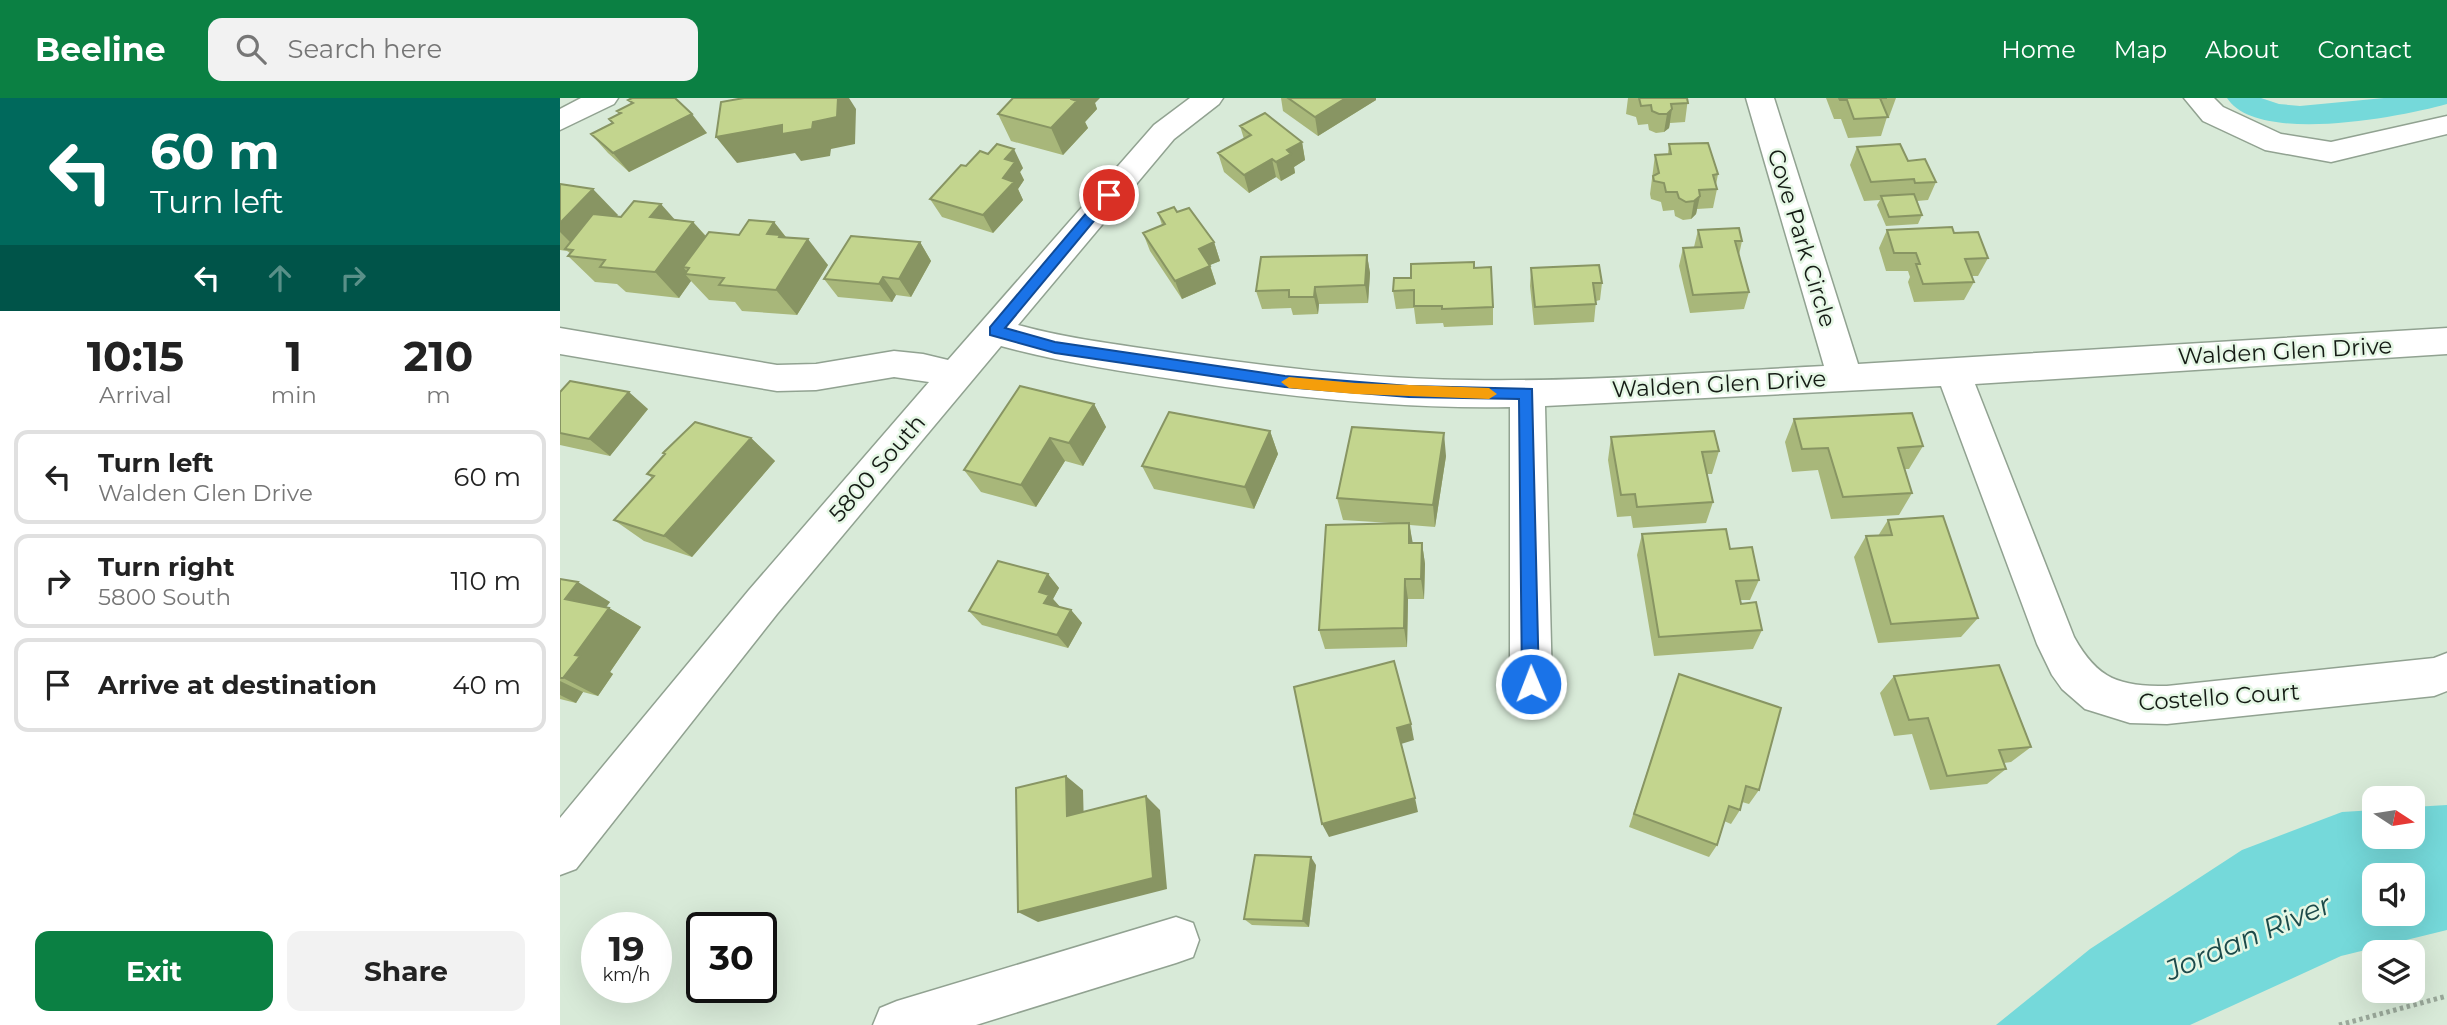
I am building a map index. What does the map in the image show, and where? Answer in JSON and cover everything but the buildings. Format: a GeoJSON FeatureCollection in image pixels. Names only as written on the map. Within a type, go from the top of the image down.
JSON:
{"type":"FeatureCollection","features":[{"type":"Feature","properties":{"kind":"street"},"geometry":{"type":"LineString","coordinates":[[560,121],[604,98]]}},
{"type":"Feature","properties":{"kind":"street","name":"5800 South"},"geometry":{"type":"LineString","coordinates":[[560,853],[576,807],[763,602],[1164,132],[1209,98]]}},
{"type":"Feature","properties":{"kind":"street","name":"Cove Park Circle"},"geometry":{"type":"LineString","coordinates":[[1760,98],[1845,378]]}},
{"type":"Feature","properties":{"kind":"street"},"geometry":{"type":"LineString","coordinates":[[2198,98],[2213,114],[2275,143],[2331,152],[2447,125]]}},
{"type":"Feature","properties":{"kind":"street","name":"Walden Glen Drive"},"geometry":{"type":"LineString","coordinates":[[995,331],[1055,348],[1285,382],[1409,391],[1527,393],[1953,372],[2447,341]]}},
{"type":"Feature","properties":{"kind":"street"},"geometry":{"type":"LineString","coordinates":[[560,341],[777,378],[816,377],[894,364],[923,367],[956,376]]}},
{"type":"Feature","properties":{"kind":"street","name":"Costello Court"},"geometry":{"type":"LineString","coordinates":[[1953,372],[2057,644],[2077,678],[2102,698],[2131,704],[2167,705],[2434,677],[2447,672]]}},
{"type":"Feature","properties":{"kind":"street"},"geometry":{"type":"LineString","coordinates":[[1527,393],[1531,684]]}},
{"type":"Feature","properties":{"kind":"street"},"geometry":{"type":"LineString","coordinates":[[897,1025],[1176,940]]}},
{"type":"Feature","properties":{"kind":"path"},"geometry":{"type":"LineString","coordinates":[[2339,1025],[2447,996]]}},
{"type":"Feature","properties":{"kind":"water","name":"Jordan River"},"geometry":{"type":"Polygon","coordinates":[[[2447,805],[2447,930],[2406,940],[2362,940],[2362,951],[2341,956],[2190,1025],[1996,1025],[2090,949],[2242,850],[2342,812],[2362,811],[2362,849],[2426,849],[2426,806],[2447,805]]]}},
{"type":"Feature","properties":{"kind":"waterway"},"geometry":{"type":"LineString","coordinates":[[2241,98],[2259,109],[2300,115],[2324,115],[2437,98]]}},
{"type":"Feature","properties":{"kind":"slow traffic"},"geometry":{"type":"LineString","coordinates":[[1289,382],[1489,394]]}},
{"type":"Feature","properties":{"kind":"route"},"geometry":{"type":"LineString","coordinates":[[1109,195],[995,331],[1055,348],[1285,382],[1469,394],[1527,393],[1531,684]]}}]}
